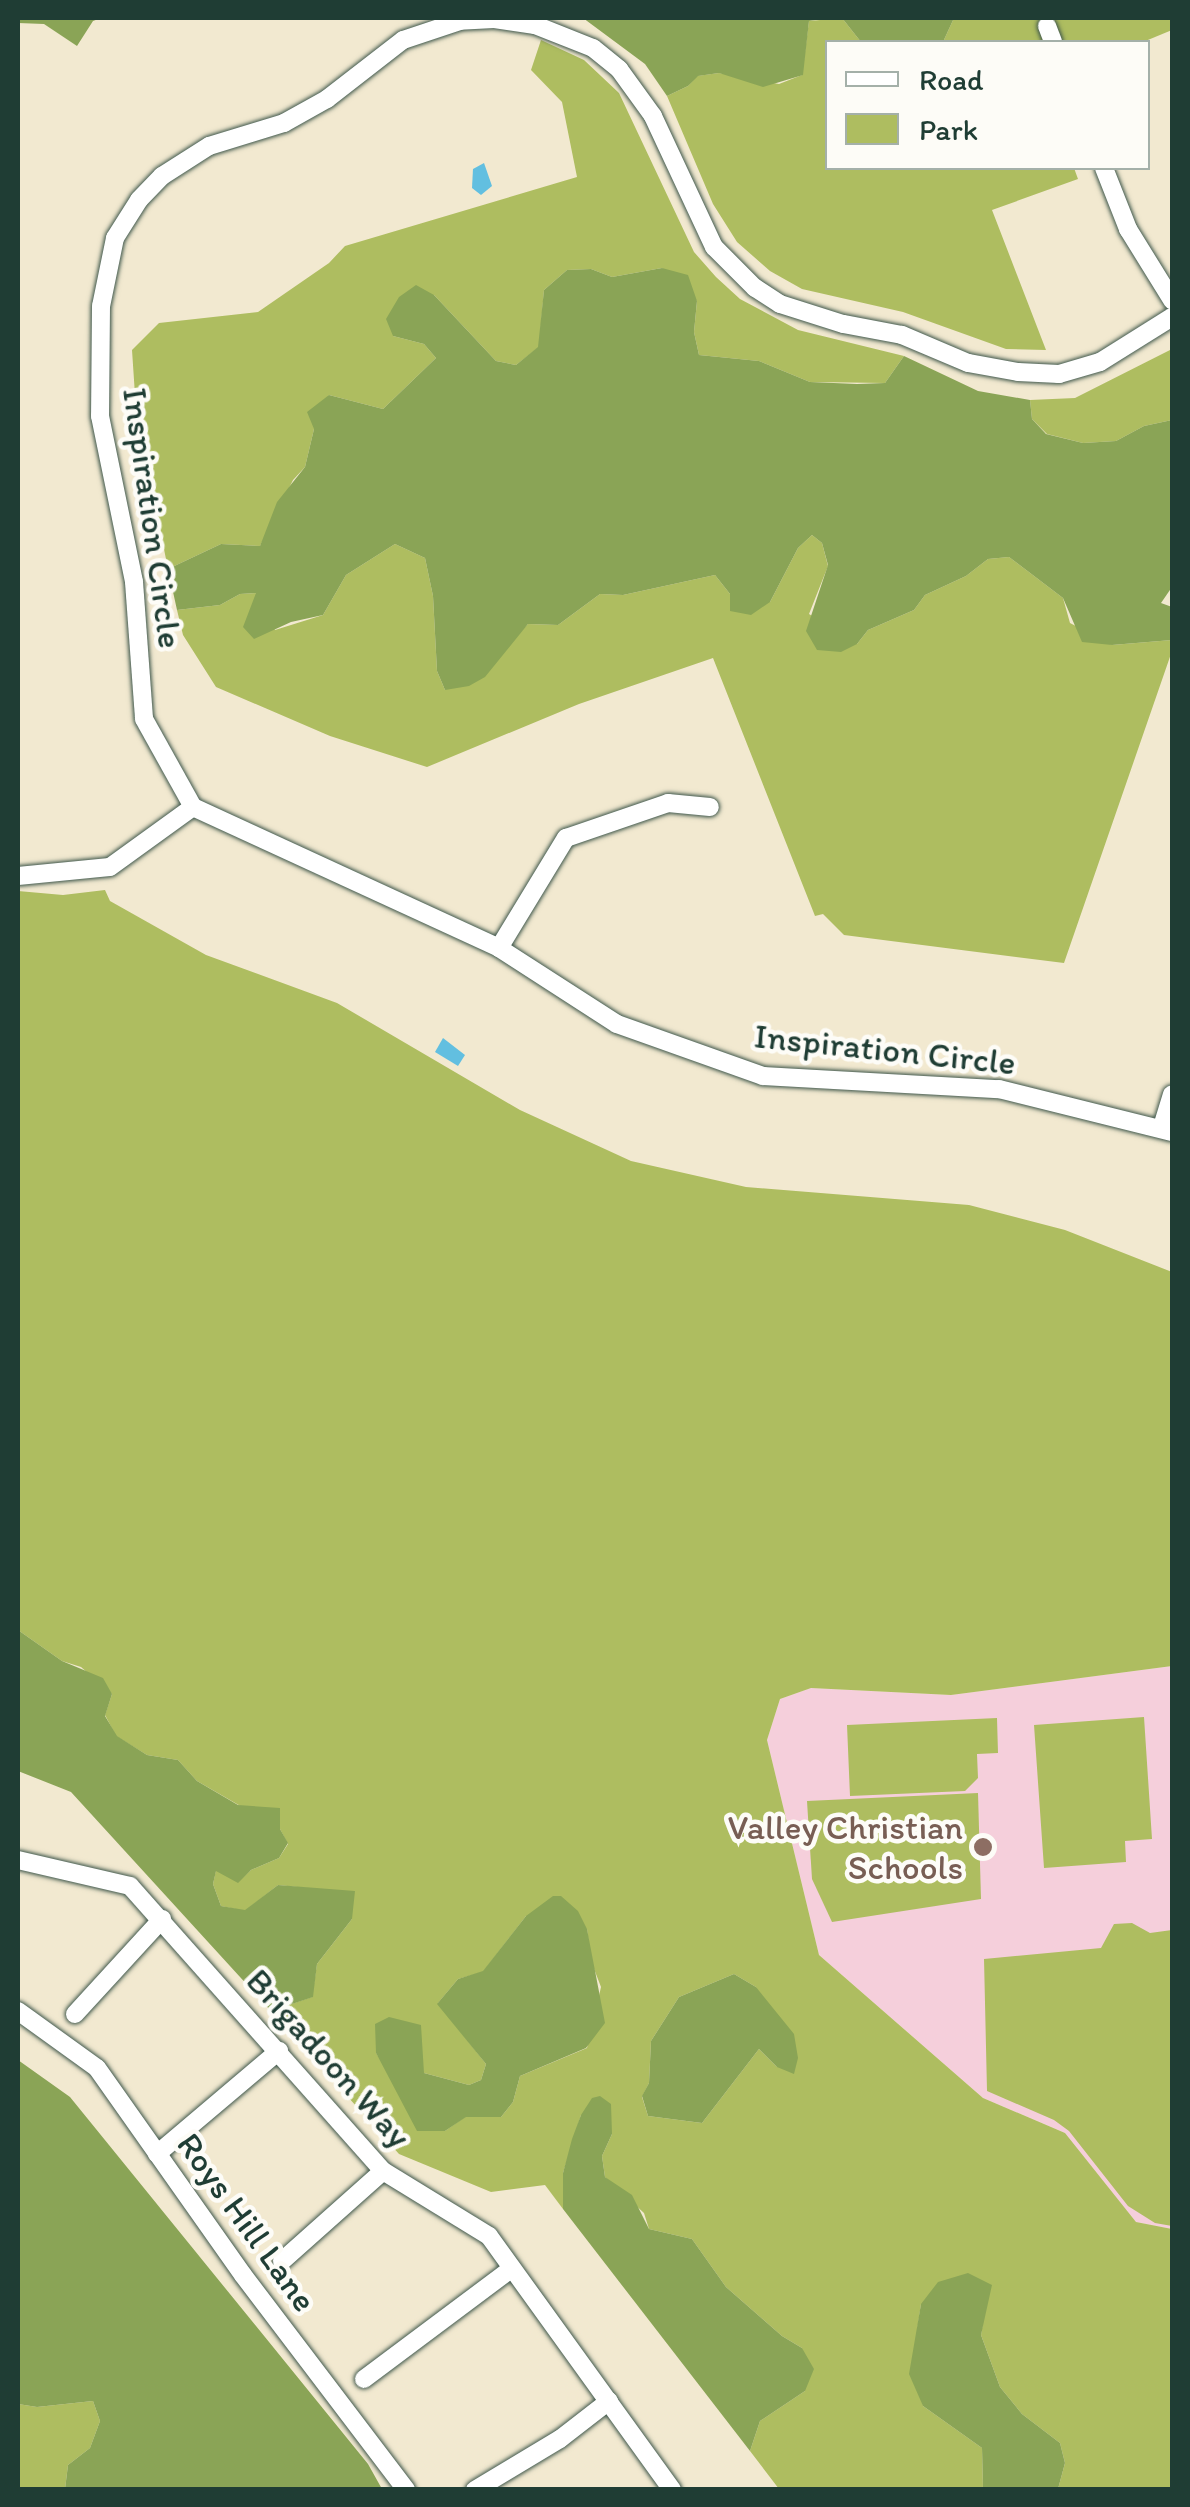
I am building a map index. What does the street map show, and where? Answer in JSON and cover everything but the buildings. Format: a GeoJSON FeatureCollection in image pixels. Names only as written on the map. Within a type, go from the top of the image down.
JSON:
{"type":"FeatureCollection","features":[{"type":"Feature","properties":{"kind":"street","name":"Inspiration Circle"},"geometry":{"type":"LineString","coordinates":[[1167,1130],[1000,1089],[763,1076],[617,1024],[499,948],[194,807],[144,720],[134,582],[100,416],[102,306],[115,238],[150,188],[208,146],[284,123],[306,112],[403,40],[428,28],[494,18],[564,34],[593,48],[619,69],[653,116],[714,247],[734,270],[780,304],[843,324],[902,335],[968,363],[1059,374],[1100,362],[1172,317]]}},
{"type":"Feature","properties":{"kind":"street"},"geometry":{"type":"LineString","coordinates":[[1105,170],[1128,229],[1172,300]]}},
{"type":"Feature","properties":{"kind":"street"},"geometry":{"type":"LineString","coordinates":[[499,948],[566,838],[668,803],[710,807]]}},
{"type":"Feature","properties":{"kind":"street"},"geometry":{"type":"LineString","coordinates":[[18,876],[110,867],[194,807]]}},
{"type":"Feature","properties":{"kind":"street"},"geometry":{"type":"LineString","coordinates":[[1167,1130],[1172,1094]]}},
{"type":"Feature","properties":{"kind":"street","name":"Brigadoon Way"},"geometry":{"type":"LineString","coordinates":[[18,1860],[130,1886],[383,2171],[489,2236],[672,2490]]}},
{"type":"Feature","properties":{"kind":"street"},"geometry":{"type":"LineString","coordinates":[[75,2014],[162,1920]]}},
{"type":"Feature","properties":{"kind":"street","name":"Roys Hill Lane"},"geometry":{"type":"LineString","coordinates":[[18,2011],[97,2068],[406,2490]]}},
{"type":"Feature","properties":{"kind":"street"},"geometry":{"type":"LineString","coordinates":[[157,2154],[279,2051]]}},
{"type":"Feature","properties":{"kind":"street"},"geometry":{"type":"LineString","coordinates":[[282,2261],[383,2171]]}},
{"type":"Feature","properties":{"kind":"street"},"geometry":{"type":"LineString","coordinates":[[364,2378],[511,2270]]}},
{"type":"Feature","properties":{"kind":"street"},"geometry":{"type":"LineString","coordinates":[[475,2490],[560,2439],[609,2401]]}},
{"type":"Feature","properties":{"kind":"shaded area","name":"Valley Christian Schools"},"geometry":{"type":"Polygon","coordinates":[[[1172,1666],[1172,2229],[1136,2222],[1065,2133],[983,2098],[819,1955],[767,1740],[780,1699],[811,1688],[951,1695],[1172,1666]]]}},
{"type":"Feature","properties":{"kind":"green space"},"geometry":{"type":"Polygon","coordinates":[[[18,18],[101,18],[93,21],[77,46],[44,24],[18,23],[18,18]]]}},
{"type":"Feature","properties":{"kind":"green space"},"geometry":{"type":"Polygon","coordinates":[[[583,18],[830,18],[809,21],[803,75],[763,87],[719,73],[698,76],[667,96],[645,64],[583,18]]]}},
{"type":"Feature","properties":{"kind":"green space"},"geometry":{"type":"Polygon","coordinates":[[[842,18],[859,40],[825,40],[825,170],[1075,170],[1078,179],[992,210],[1046,350],[1006,349],[903,312],[802,289],[770,271],[737,242],[713,204],[667,96],[688,86],[697,76],[719,73],[779,84],[802,75],[809,21],[842,18]]]}},
{"type":"Feature","properties":{"kind":"green space"},"geometry":{"type":"Polygon","coordinates":[[[842,18],[954,18],[944,40],[859,40],[842,18]]]}},
{"type":"Feature","properties":{"kind":"green space"},"geometry":{"type":"Polygon","coordinates":[[[954,18],[1172,18],[1172,30],[1148,40],[944,40],[954,18]]]}},
{"type":"Feature","properties":{"kind":"green space"},"geometry":{"type":"Polygon","coordinates":[[[541,40],[584,60],[619,93],[694,252],[716,277],[740,299],[798,330],[904,356],[885,383],[810,382],[759,361],[699,355],[694,332],[697,301],[662,268],[612,277],[591,269],[567,270],[544,290],[539,347],[516,365],[496,361],[434,295],[393,336],[424,344],[436,358],[383,409],[329,395],[314,429],[305,467],[293,480],[260,546],[221,544],[168,569],[136,410],[132,350],[159,323],[258,312],[329,263],[345,246],[577,177],[562,102],[531,70],[541,40]]]}},
{"type":"Feature","properties":{"kind":"green space"},"geometry":{"type":"Polygon","coordinates":[[[662,268],[688,275],[697,301],[694,332],[699,355],[759,361],[810,382],[857,384],[885,383],[904,356],[978,391],[1030,400],[1032,419],[1046,434],[1083,443],[1116,441],[1144,426],[1172,420],[1172,587],[1161,603],[1172,607],[1172,640],[1112,645],[1082,642],[1063,598],[1009,557],[988,559],[966,576],[925,595],[914,610],[868,630],[857,644],[841,652],[817,650],[806,631],[828,565],[822,543],[812,535],[798,548],[770,602],[751,615],[730,611],[730,594],[715,575],[623,595],[600,594],[558,625],[528,624],[485,677],[469,686],[445,690],[437,671],[433,596],[425,558],[395,544],[346,575],[323,615],[291,622],[254,639],[243,627],[256,593],[240,594],[220,605],[177,610],[168,569],[221,544],[260,546],[277,502],[305,467],[314,429],[307,412],[329,395],[383,409],[436,358],[424,344],[393,336],[386,319],[399,297],[416,285],[434,295],[496,361],[516,365],[538,347],[544,290],[567,270],[591,269],[612,277],[662,268]]]}},
{"type":"Feature","properties":{"kind":"green space"},"geometry":{"type":"Polygon","coordinates":[[[1172,349],[1172,420],[1144,426],[1116,441],[1083,443],[1047,434],[1032,419],[1030,400],[1075,398],[1172,349]]]}},
{"type":"Feature","properties":{"kind":"green space"},"geometry":{"type":"Polygon","coordinates":[[[812,535],[822,543],[828,566],[809,614],[857,644],[868,630],[914,610],[925,595],[966,576],[988,559],[1009,557],[1063,598],[1070,623],[1112,645],[1172,640],[1172,651],[1064,963],[844,935],[823,914],[815,916],[713,658],[579,704],[427,767],[330,736],[216,687],[183,635],[177,610],[220,605],[240,594],[257,593],[275,630],[323,615],[346,575],[395,544],[425,558],[433,596],[437,671],[445,690],[508,645],[528,624],[558,625],[600,594],[623,595],[715,575],[730,594],[770,602],[798,548],[812,535]]]}},
{"type":"Feature","properties":{"kind":"green space"},"geometry":{"type":"Polygon","coordinates":[[[105,890],[110,901],[206,955],[337,1003],[520,1110],[631,1161],[746,1187],[969,1205],[1065,1230],[1172,1272],[1172,1666],[951,1695],[811,1688],[780,1699],[767,1740],[819,1955],[983,2098],[1065,2133],[1136,2222],[1172,2229],[1172,2489],[1058,2489],[1065,2463],[1060,2443],[1022,2414],[1000,2387],[981,2335],[984,2316],[921,2304],[917,2331],[923,2406],[982,2448],[983,2489],[779,2489],[750,2451],[760,2421],[805,2391],[802,2348],[782,2336],[726,2287],[692,2239],[649,2229],[644,2213],[605,2177],[602,2156],[612,2134],[581,2115],[563,2173],[563,2209],[545,2185],[491,2192],[399,2154],[271,2011],[312,1997],[317,1964],[352,1919],[307,1888],[278,1885],[245,1911],[221,1906],[213,1884],[216,1870],[238,1882],[251,1870],[279,1858],[288,1844],[280,1829],[197,1781],[178,1760],[147,1755],[116,1736],[105,1715],[112,1694],[81,1667],[62,1661],[18,1630],[18,891],[63,895],[105,890]],[[526,1916],[483,1972],[458,1979],[438,2003],[486,2064],[481,2080],[469,2085],[424,2073],[376,2053],[392,2077],[445,2131],[465,2117],[501,2117],[513,2102],[520,2076],[587,2048],[601,1987],[591,1961],[587,1929],[526,1916]],[[734,1974],[679,1997],[651,2041],[649,2083],[642,2097],[648,2116],[702,2123],[759,2049],[777,2067],[756,1987],[734,1974]]]}},
{"type":"Feature","properties":{"kind":"green space"},"geometry":{"type":"Polygon","coordinates":[[[18,1630],[62,1661],[103,1678],[112,1694],[105,1716],[117,1736],[147,1755],[178,1760],[197,1781],[238,1805],[280,1808],[280,1829],[288,1843],[279,1858],[251,1870],[238,1883],[216,1871],[213,1884],[221,1906],[245,1910],[278,1885],[355,1891],[352,1919],[317,1964],[313,1997],[271,2011],[71,1792],[18,1771],[18,1630]]]}},
{"type":"Feature","properties":{"kind":"green space"},"geometry":{"type":"Polygon","coordinates":[[[1144,1717],[1152,1839],[1125,1841],[1126,1862],[1044,1868],[1034,1725],[1144,1717]]]}},
{"type":"Feature","properties":{"kind":"green space"},"geometry":{"type":"Polygon","coordinates":[[[997,1718],[998,1753],[977,1754],[978,1778],[965,1791],[850,1796],[847,1725],[997,1718]]]}},
{"type":"Feature","properties":{"kind":"green space"},"geometry":{"type":"Polygon","coordinates":[[[978,1793],[981,1899],[832,1922],[812,1879],[807,1801],[978,1793]]]}},
{"type":"Feature","properties":{"kind":"green space"},"geometry":{"type":"Polygon","coordinates":[[[553,1896],[561,1896],[578,1911],[587,1929],[605,2023],[586,2048],[520,2076],[513,2102],[501,2117],[466,2117],[445,2131],[417,2131],[376,2053],[375,2024],[389,2017],[421,2025],[424,2073],[469,2085],[481,2080],[486,2064],[437,2004],[458,1979],[483,1971],[526,1916],[553,1896]]]}},
{"type":"Feature","properties":{"kind":"green space"},"geometry":{"type":"Polygon","coordinates":[[[1132,1923],[1150,1933],[1172,1930],[1172,2226],[1155,2223],[1128,2206],[1069,2131],[1054,2120],[987,2091],[984,1959],[1101,1948],[1114,1924],[1132,1923]]]}},
{"type":"Feature","properties":{"kind":"green space"},"geometry":{"type":"Polygon","coordinates":[[[734,1974],[756,1987],[794,2034],[798,2058],[794,2074],[777,2067],[759,2049],[702,2123],[648,2116],[642,2096],[649,2083],[651,2041],[679,1997],[734,1974]]]}},
{"type":"Feature","properties":{"kind":"green space"},"geometry":{"type":"Polygon","coordinates":[[[18,2060],[70,2097],[368,2464],[382,2489],[65,2489],[68,2465],[90,2448],[100,2421],[93,2401],[37,2407],[18,2404],[18,2060]]]}},
{"type":"Feature","properties":{"kind":"green space"},"geometry":{"type":"Polygon","coordinates":[[[600,2096],[611,2104],[612,2134],[602,2156],[605,2177],[632,2195],[649,2229],[692,2239],[726,2287],[782,2336],[802,2348],[814,2369],[805,2391],[760,2421],[750,2451],[563,2209],[563,2173],[572,2139],[592,2098],[600,2096]]]}},
{"type":"Feature","properties":{"kind":"green space"},"geometry":{"type":"Polygon","coordinates":[[[968,2273],[992,2285],[981,2335],[1000,2387],[1022,2414],[1060,2443],[1065,2463],[1058,2489],[983,2489],[982,2448],[923,2406],[909,2374],[921,2304],[938,2282],[968,2273]]]}},
{"type":"Feature","properties":{"kind":"green space"},"geometry":{"type":"Polygon","coordinates":[[[93,2401],[100,2421],[90,2448],[68,2465],[65,2489],[18,2489],[18,2404],[37,2407],[93,2401]]]}},
{"type":"Feature","properties":{"kind":"water"},"geometry":{"type":"Polygon","coordinates":[[[484,163],[492,186],[481,195],[472,188],[473,169],[484,163]]]}},
{"type":"Feature","properties":{"kind":"water"},"geometry":{"type":"Polygon","coordinates":[[[443,1038],[465,1055],[458,1066],[435,1052],[443,1038]]]}},
{"type":"Feature","properties":{"kind":"place","name":"Valley Christian Schools"},"geometry":{"type":"Point","coordinates":[983,1847]}}]}
